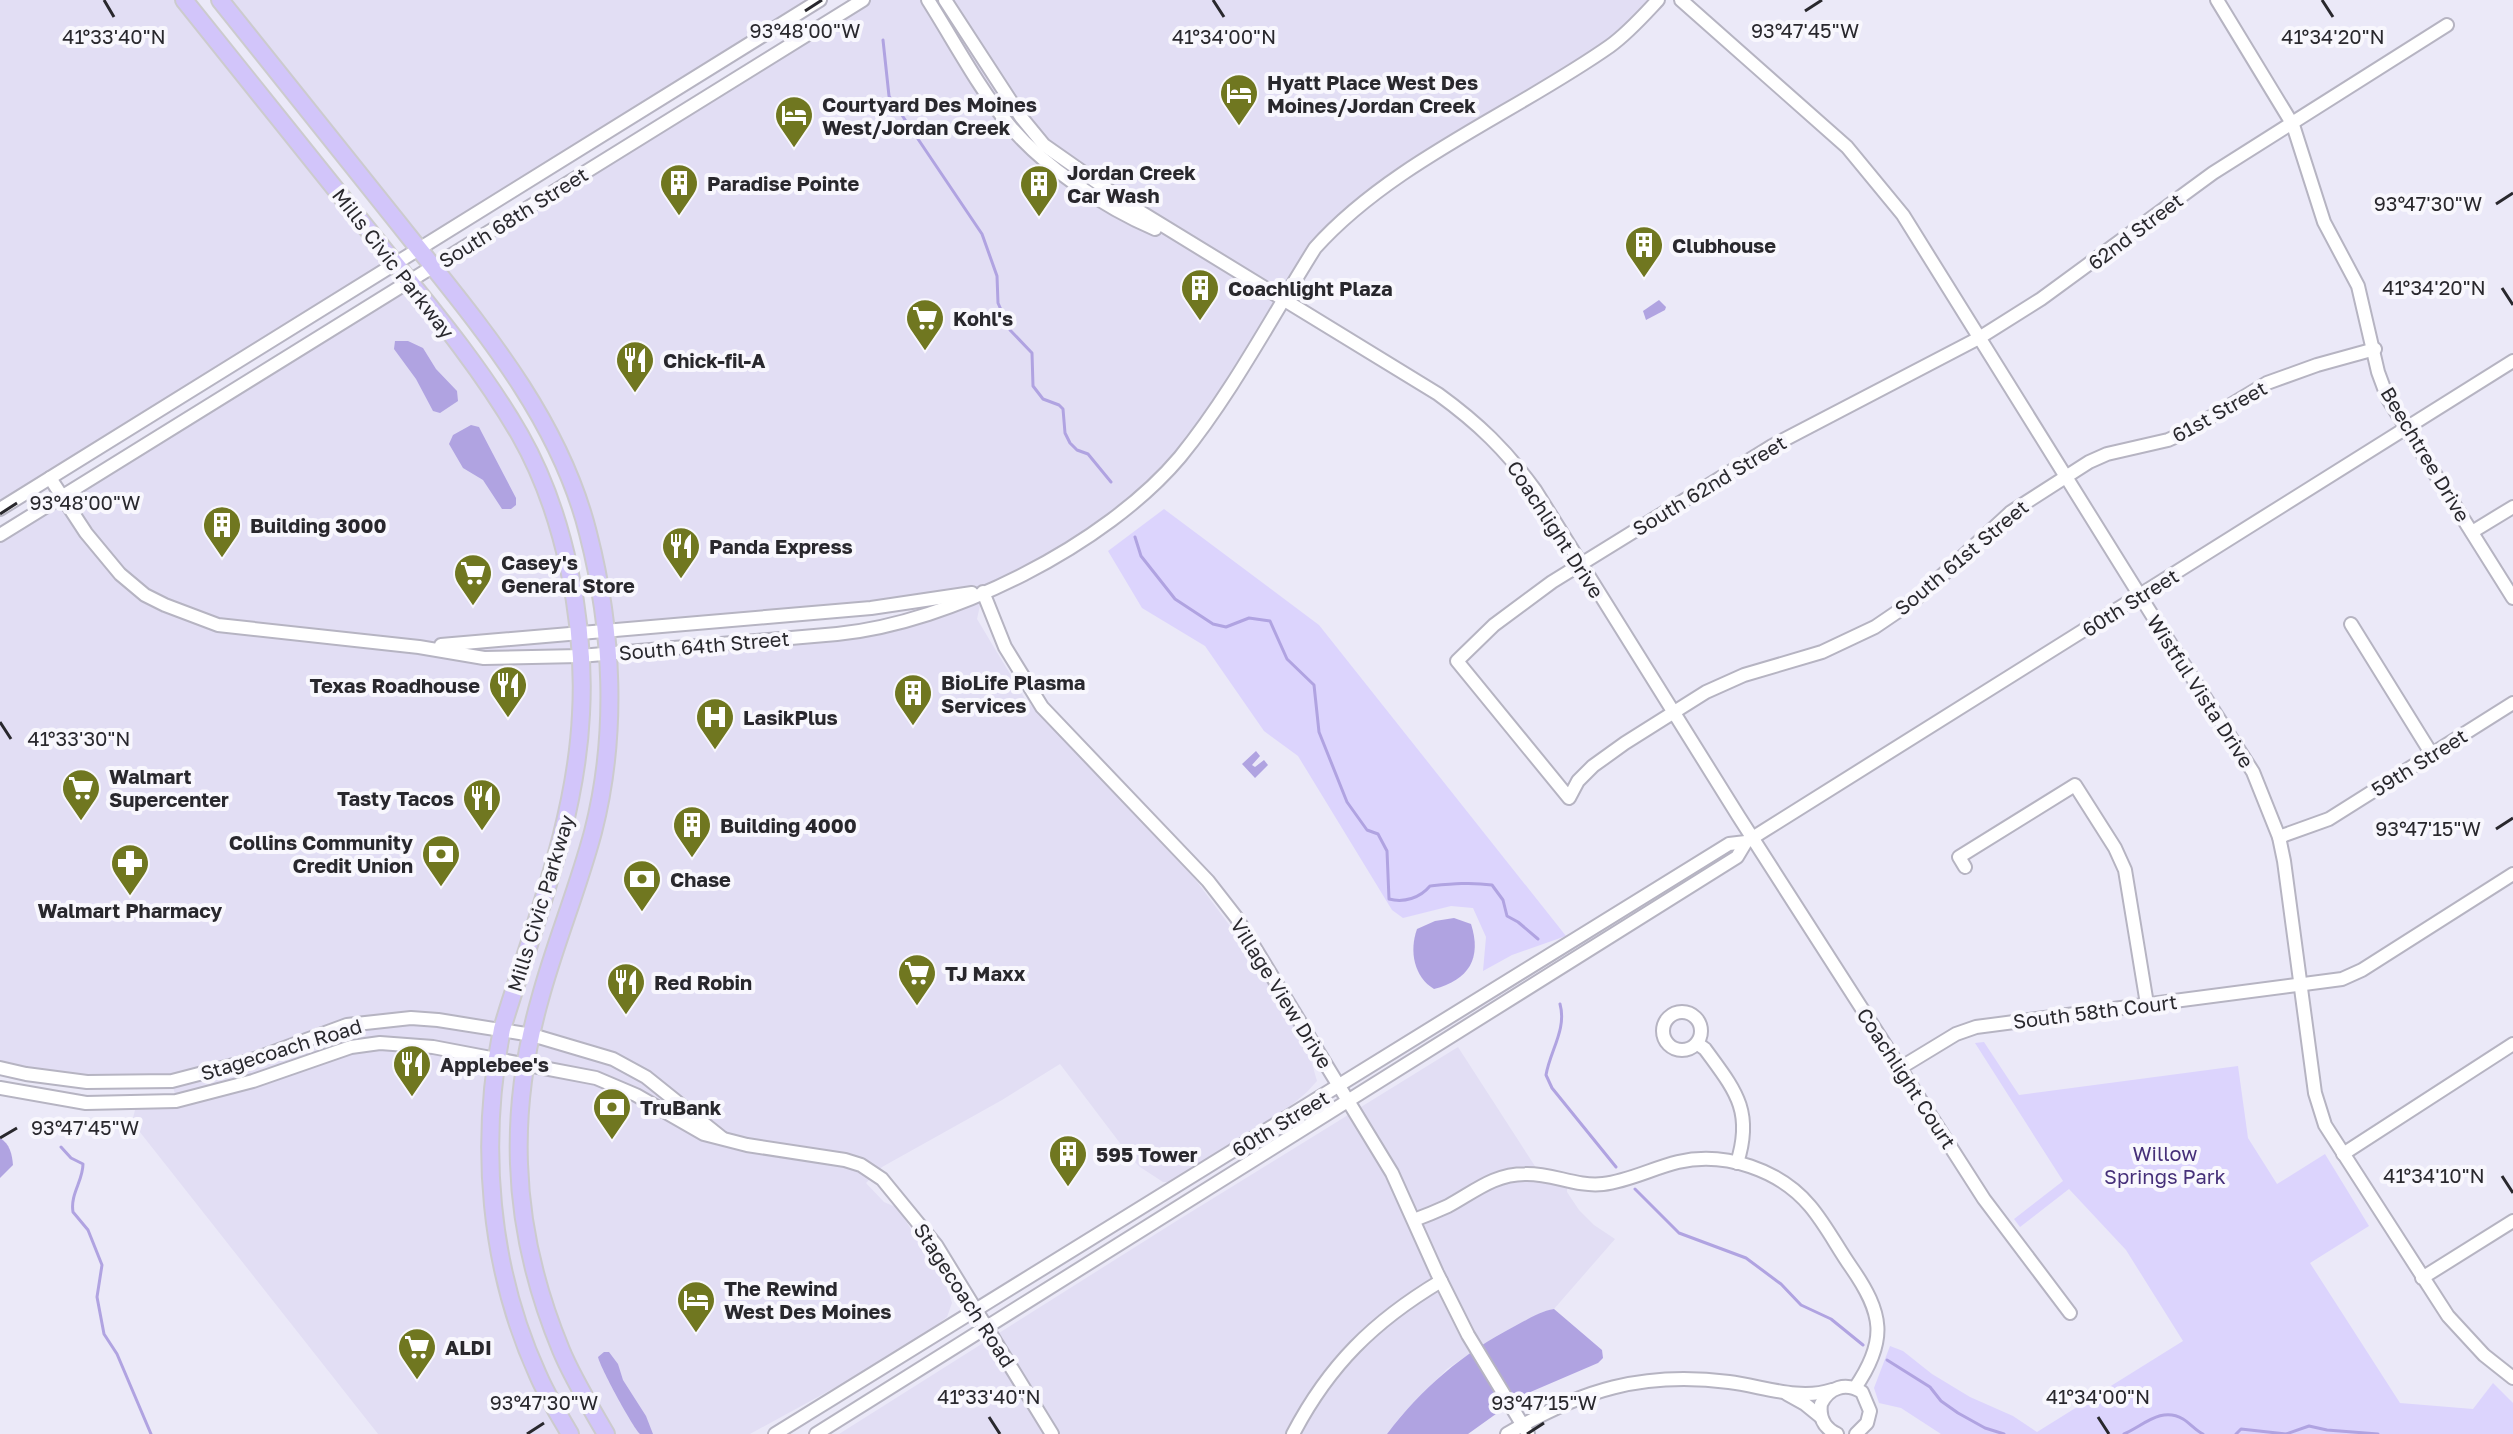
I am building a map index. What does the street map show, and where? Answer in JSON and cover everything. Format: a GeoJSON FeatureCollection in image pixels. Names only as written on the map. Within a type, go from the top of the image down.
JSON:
{"type":"FeatureCollection","features":[{"type":"Feature","properties":{"kind":"main road","name":"Mills Civic Parkway"},"geometry":{"type":"LineString","coordinates":[[184,0],[395,263],[491,391],[530,455],[564,546],[580,656],[582,713],[576,767],[565,827],[502,1029],[496,1059],[490,1168],[501,1254],[510,1296],[534,1366],[570,1434]]}},
{"type":"Feature","properties":{"kind":"main road","name":"Mills Civic Parkway"},"geometry":{"type":"LineString","coordinates":[[220,0],[418,248],[527,392],[555,441],[588,531],[608,653],[609,728],[601,797],[582,869],[539,999],[526,1065],[519,1165],[535,1270],[561,1351],[606,1434]]}},
{"type":"Feature","properties":{"kind":"street","name":"South 68th Street"},"geometry":{"type":"LineString","coordinates":[[0,509],[820,0]]}},
{"type":"Feature","properties":{"kind":"street","name":"South 68th Street"},"geometry":{"type":"LineString","coordinates":[[0,535],[863,0]]}},
{"type":"Feature","properties":{"kind":"street","name":"Coachlight Drive"},"geometry":{"type":"LineString","coordinates":[[928,0],[1008,123],[1033,151],[1126,215],[1198,248]]}},
{"type":"Feature","properties":{"kind":"street","name":"Coachlight Drive"},"geometry":{"type":"LineString","coordinates":[[945,0],[1021,117],[1044,145],[1131,206],[1438,394],[1478,423],[1527,479],[1674,713],[1749,840]]}},
{"type":"Feature","properties":{"kind":"street","name":"South 64th Street"},"geometry":{"type":"LineString","coordinates":[[50,478],[96,546],[120,574],[145,595],[190,617],[218,625],[419,647],[484,658],[580,656],[870,631],[913,619],[983,592],[1064,553],[1099,529],[1157,481],[1209,420],[1315,248],[1330,231],[1377,191],[1612,45],[1658,0]]}},
{"type":"Feature","properties":{"kind":"street","name":"Wistful Vista Drive"},"geometry":{"type":"LineString","coordinates":[[1681,0],[1847,147],[1903,215],[2253,772],[2279,837],[2319,1109],[2343,1154],[2422,1278],[2466,1337],[2513,1378]]}},
{"type":"Feature","properties":{"kind":"street","name":"Beechtree Drive"},"geometry":{"type":"LineString","coordinates":[[2217,0],[2291,123],[2324,222],[2358,286],[2378,372],[2388,399],[2513,598]]}},
{"type":"Feature","properties":{"kind":"street","name":"62nd Street"},"geometry":{"type":"LineString","coordinates":[[1979,338],[2068,281],[2190,190],[2447,25]]}},
{"type":"Feature","properties":{"kind":"street","name":"South 62nd Street"},"geometry":{"type":"LineString","coordinates":[[1569,798],[1457,661],[1523,602],[1581,564],[1772,446],[1979,338]]}},
{"type":"Feature","properties":{"kind":"street","name":"61st Street"},"geometry":{"type":"LineString","coordinates":[[2065,476],[2107,454],[2168,440],[2186,432],[2245,396],[2292,373],[2375,349]]}},
{"type":"Feature","properties":{"kind":"street","name":"60th Street"},"geometry":{"type":"LineString","coordinates":[[775,1434],[1729,844],[1749,840],[2513,361]]}},
{"type":"Feature","properties":{"kind":"street","name":"South 61st Street"},"geometry":{"type":"LineString","coordinates":[[1569,798],[1578,781],[1593,766],[1724,683],[1822,652],[1875,627],[1923,593],[2011,512],[2065,476]]}},
{"type":"Feature","properties":{"kind":"street"},"geometry":{"type":"LineString","coordinates":[[2472,532],[2513,507]]}},
{"type":"Feature","properties":{"kind":"street","name":"South 64th Street"},"geometry":{"type":"LineString","coordinates":[[419,647],[871,608],[983,592]]}},
{"type":"Feature","properties":{"kind":"street","name":"Village View Drive"},"geometry":{"type":"LineString","coordinates":[[983,592],[1005,647],[1031,692],[1052,718],[1208,881],[1259,954],[1392,1173],[1468,1335],[1525,1430]]}},
{"type":"Feature","properties":{"kind":"street"},"geometry":{"type":"LineString","coordinates":[[2351,624],[2431,753]]}},
{"type":"Feature","properties":{"kind":"street","name":"59th Street"},"geometry":{"type":"LineString","coordinates":[[2279,837],[2329,819],[2513,703]]}},
{"type":"Feature","properties":{"kind":"street"},"geometry":{"type":"LineString","coordinates":[[1965,867],[1959,857],[2075,785],[2115,848],[2125,870],[2147,1004]]}},
{"type":"Feature","properties":{"kind":"street","name":"60th Street"},"geometry":{"type":"LineString","coordinates":[[816,1434],[1737,857],[1749,840]]}},
{"type":"Feature","properties":{"kind":"street","name":"Coachlight Court"},"geometry":{"type":"LineString","coordinates":[[1749,840],[1999,1222],[2070,1313]]}},
{"type":"Feature","properties":{"kind":"street","name":"South 58th Court"},"geometry":{"type":"LineString","coordinates":[[1900,1068],[1966,1030],[2300,986],[2355,974],[2513,874]]}},
{"type":"Feature","properties":{"kind":"street","name":"Stagecoach Road"},"geometry":{"type":"LineString","coordinates":[[0,1068],[87,1082],[172,1081],[249,1061],[347,1025],[411,1018],[502,1029],[602,1055],[635,1071],[678,1101],[724,1140]]}},
{"type":"Feature","properties":{"kind":"street","name":"Stagecoach Road"},"geometry":{"type":"LineString","coordinates":[[0,1088],[86,1103],[176,1101],[253,1081],[351,1047],[380,1043],[433,1047],[596,1078],[636,1095],[704,1134],[845,1160],[871,1172],[889,1187],[936,1245],[1052,1434]]}},
{"type":"Feature","properties":{"kind":"street"},"geometry":{"type":"LineString","coordinates":[[1698,1044],[1705,1049],[1739,1098],[1743,1130],[1737,1163]]}},
{"type":"Feature","properties":{"kind":"street"},"geometry":{"type":"LineString","coordinates":[[2343,1154],[2513,1044]]}},
{"type":"Feature","properties":{"kind":"street"},"geometry":{"type":"LineString","coordinates":[[1414,1220],[1449,1205],[1479,1186],[1511,1175],[1540,1174],[1591,1185],[1618,1181],[1679,1161],[1713,1159],[1737,1163],[1774,1177],[1808,1204],[1870,1297],[1877,1316],[1877,1347],[1855,1388]]}},
{"type":"Feature","properties":{"kind":"street"},"geometry":{"type":"LineString","coordinates":[[2422,1278],[2513,1221]]}},
{"type":"Feature","properties":{"kind":"street"},"geometry":{"type":"LineString","coordinates":[[1293,1434],[1323,1384],[1362,1338],[1388,1315],[1441,1281]]}},
{"type":"Feature","properties":{"kind":"street"},"geometry":{"type":"LineString","coordinates":[[1507,1434],[1525,1430],[1571,1400],[1617,1385],[1685,1378],[1814,1395],[1848,1386],[1855,1388],[1862,1392],[1870,1411],[1867,1423],[1856,1434]]}},
{"type":"Feature","properties":{"kind":"street"},"geometry":{"type":"LineString","coordinates":[[1824,1426],[1823,1399],[1832,1390]]}},
{"type":"Feature","properties":{"kind":"street"},"geometry":{"type":"LineString","coordinates":[[1784,1392],[1805,1404],[1824,1426],[1837,1434]]}},
{"type":"Feature","properties":{"kind":"shaded area"},"geometry":{"type":"Polygon","coordinates":[[[0,0],[184,0],[394,263],[0,509],[0,0]]]}},
{"type":"Feature","properties":{"kind":"shaded area"},"geometry":{"type":"Polygon","coordinates":[[[220,0],[820,0],[418,248],[220,0]]]}},
{"type":"Feature","properties":{"kind":"shaded area"},"geometry":{"type":"Polygon","coordinates":[[[863,0],[1658,0],[1612,45],[1377,191],[1330,231],[1177,460],[1099,529],[983,592],[977,619],[1025,699],[1195,879],[1245,946],[1308,1050],[1317,1081],[1282,1113],[1168,1182],[1163,1182],[1132,1159],[1060,1064],[882,1167],[866,1183],[884,1202],[898,1208],[948,1290],[952,1303],[947,1317],[867,1370],[750,1434],[378,1434],[132,1122],[137,1102],[176,1100],[172,1081],[139,1081],[0,1068],[0,535],[409,283],[447,330],[544,486],[580,656],[869,631],[979,594],[605,632],[603,610],[555,441],[433,268],[863,0]]]}},
{"type":"Feature","properties":{"kind":"shaded area"},"geometry":{"type":"Polygon","coordinates":[[[1659,300],[1666,307],[1665,310],[1646,320],[1643,311],[1659,300]]]}},
{"type":"Feature","properties":{"kind":"shaded area"},"geometry":{"type":"Polygon","coordinates":[[[395,341],[408,341],[423,348],[436,369],[457,391],[458,401],[440,413],[433,411],[416,379],[394,349],[395,341]]]}},
{"type":"Feature","properties":{"kind":"shaded area"},"geometry":{"type":"Polygon","coordinates":[[[471,425],[479,427],[516,498],[516,505],[511,509],[502,509],[483,480],[463,468],[449,444],[453,435],[471,425]]]}},
{"type":"Feature","properties":{"kind":"shaded area"},"geometry":{"type":"Polygon","coordinates":[[[1256,751],[1260,756],[1252,765],[1255,767],[1264,760],[1268,765],[1255,778],[1242,764],[1256,751]]]}},
{"type":"Feature","properties":{"kind":"shaded area"},"geometry":{"type":"Polygon","coordinates":[[[1454,918],[1471,924],[1475,947],[1473,957],[1470,966],[1456,980],[1434,989],[1422,978],[1415,963],[1413,946],[1417,929],[1435,921],[1454,918]]]}},
{"type":"Feature","properties":{"kind":"shaded area"},"geometry":{"type":"Polygon","coordinates":[[[1458,1047],[1540,1174],[1567,1181],[1567,1192],[1579,1210],[1615,1239],[1554,1309],[1498,1335],[1447,1369],[1387,1434],[839,1434],[1178,1220],[1458,1047]]]}},
{"type":"Feature","properties":{"kind":"shaded area"},"geometry":{"type":"Polygon","coordinates":[[[0,1138],[10,1150],[13,1165],[0,1178],[0,1138]]]}},
{"type":"Feature","properties":{"kind":"shaded area"},"geometry":{"type":"Polygon","coordinates":[[[1554,1309],[1602,1350],[1603,1358],[1598,1363],[1521,1396],[1468,1434],[1387,1434],[1429,1387],[1461,1360],[1515,1326],[1554,1309]]]}},
{"type":"Feature","properties":{"kind":"shaded area"},"geometry":{"type":"Polygon","coordinates":[[[609,1352],[618,1364],[623,1380],[646,1416],[653,1434],[640,1434],[630,1420],[600,1363],[598,1357],[609,1352]]]}},
{"type":"Feature","properties":{"kind":"green space"},"geometry":{"type":"Polygon","coordinates":[[[1164,509],[1319,625],[1566,936],[1512,955],[1483,971],[1486,937],[1473,908],[1451,906],[1403,918],[1392,910],[1298,756],[1264,731],[1205,646],[1142,608],[1108,551],[1164,509]]]}},
{"type":"Feature","properties":{"kind":"green space","name":"Willow Springs Park"},"geometry":{"type":"Polygon","coordinates":[[[1984,1042],[2019,1095],[2238,1066],[2248,1138],[2277,1184],[2325,1154],[2369,1226],[2310,1263],[2400,1403],[2473,1409],[2493,1383],[2513,1403],[2513,1434],[1941,1434],[1901,1408],[1879,1403],[1874,1388],[1890,1346],[1903,1351],[1932,1374],[1970,1397],[2013,1416],[2037,1432],[2183,1341],[2126,1250],[2069,1189],[2020,1227],[2014,1219],[2063,1181],[1975,1043],[1984,1042]]]}},
{"type":"Feature","properties":{"kind":"waterway"},"geometry":{"type":"LineString","coordinates":[[883,40],[889,96],[982,234],[997,276],[998,303],[1010,330],[1032,353],[1033,386],[1043,399],[1063,409],[1065,433],[1070,443],[1088,454],[1111,482]]}},
{"type":"Feature","properties":{"kind":"waterway"},"geometry":{"type":"LineString","coordinates":[[1135,537],[1141,556],[1175,599],[1213,624],[1226,627],[1249,618],[1270,621],[1287,659],[1314,685],[1319,732],[1347,802],[1367,830],[1378,834],[1387,851],[1389,899],[1411,898],[1430,886],[1492,885],[1503,900],[1507,916],[1538,939]]}},
{"type":"Feature","properties":{"kind":"waterway"},"geometry":{"type":"LineString","coordinates":[[1560,1004],[1560,1031],[1546,1075],[1552,1088],[1616,1167]]}},
{"type":"Feature","properties":{"kind":"waterway"},"geometry":{"type":"LineString","coordinates":[[61,1147],[71,1158],[83,1164],[73,1199],[73,1212],[88,1230],[102,1265],[97,1297],[104,1334],[117,1354],[151,1434]]}},
{"type":"Feature","properties":{"kind":"waterway"},"geometry":{"type":"LineString","coordinates":[[1635,1189],[1679,1233],[1746,1258],[1781,1284],[1801,1305],[1831,1319],[1863,1345]]}},
{"type":"Feature","properties":{"kind":"waterway"},"geometry":{"type":"LineString","coordinates":[[1887,1360],[1930,1387],[1941,1401],[1958,1413],[1985,1428],[2004,1434]]}},
{"type":"Feature","properties":{"kind":"waterway"},"geometry":{"type":"LineString","coordinates":[[2124,1434],[2152,1419],[2167,1415],[2183,1419],[2203,1434]]}},
{"type":"Feature","properties":{"kind":"waterway"},"geometry":{"type":"LineString","coordinates":[[2236,1434],[2241,1429],[2286,1434],[2309,1426],[2378,1434]]}},
{"type":"Feature","properties":{"kind":"place","name":"Hyatt Place West Des Moines/Jordan Creek"},"geometry":{"type":"Point","coordinates":[1239,127]}},
{"type":"Feature","properties":{"kind":"place","name":"Courtyard Des Moines West/Jordan Creek"},"geometry":{"type":"Point","coordinates":[794,149]}},
{"type":"Feature","properties":{"kind":"place","name":"Paradise Pointe"},"geometry":{"type":"Point","coordinates":[679,217]}},
{"type":"Feature","properties":{"kind":"place","name":"Jordan Creek Car Wash"},"geometry":{"type":"Point","coordinates":[1039,218]}},
{"type":"Feature","properties":{"kind":"place","name":"Clubhouse"},"geometry":{"type":"Point","coordinates":[1644,279]}},
{"type":"Feature","properties":{"kind":"place","name":"Coachlight Plaza"},"geometry":{"type":"Point","coordinates":[1200,322]}},
{"type":"Feature","properties":{"kind":"place","name":"Kohl's"},"geometry":{"type":"Point","coordinates":[925,352]}},
{"type":"Feature","properties":{"kind":"place","name":"Chick-fil-A"},"geometry":{"type":"Point","coordinates":[635,394]}},
{"type":"Feature","properties":{"kind":"place","name":"Building 3000"},"geometry":{"type":"Point","coordinates":[222,559]}},
{"type":"Feature","properties":{"kind":"place","name":"Panda Express"},"geometry":{"type":"Point","coordinates":[681,580]}},
{"type":"Feature","properties":{"kind":"place","name":"Casey's General Store"},"geometry":{"type":"Point","coordinates":[473,607]}},
{"type":"Feature","properties":{"kind":"place","name":"Texas Roadhouse"},"geometry":{"type":"Point","coordinates":[508,719]}},
{"type":"Feature","properties":{"kind":"place","name":"BioLife Plasma Services"},"geometry":{"type":"Point","coordinates":[913,727]}},
{"type":"Feature","properties":{"kind":"place","name":"LasikPlus"},"geometry":{"type":"Point","coordinates":[715,751]}},
{"type":"Feature","properties":{"kind":"place","name":"Walmart Supercenter"},"geometry":{"type":"Point","coordinates":[81,822]}},
{"type":"Feature","properties":{"kind":"place","name":"Tasty Tacos"},"geometry":{"type":"Point","coordinates":[482,832]}},
{"type":"Feature","properties":{"kind":"place","name":"Building 4000"},"geometry":{"type":"Point","coordinates":[692,859]}},
{"type":"Feature","properties":{"kind":"place","name":"Collins Community Credit Union"},"geometry":{"type":"Point","coordinates":[441,888]}},
{"type":"Feature","properties":{"kind":"place","name":"Walmart Pharmacy"},"geometry":{"type":"Point","coordinates":[130,897]}},
{"type":"Feature","properties":{"kind":"place","name":"Chase"},"geometry":{"type":"Point","coordinates":[642,913]}},
{"type":"Feature","properties":{"kind":"place","name":"TJ Maxx"},"geometry":{"type":"Point","coordinates":[917,1007]}},
{"type":"Feature","properties":{"kind":"place","name":"Red Robin"},"geometry":{"type":"Point","coordinates":[626,1016]}},
{"type":"Feature","properties":{"kind":"place","name":"Applebee's"},"geometry":{"type":"Point","coordinates":[412,1098]}},
{"type":"Feature","properties":{"kind":"place","name":"TruBank"},"geometry":{"type":"Point","coordinates":[612,1141]}},
{"type":"Feature","properties":{"kind":"place","name":"595 Tower"},"geometry":{"type":"Point","coordinates":[1068,1188]}},
{"type":"Feature","properties":{"kind":"place","name":"The Rewind West Des Moines"},"geometry":{"type":"Point","coordinates":[696,1334]}},
{"type":"Feature","properties":{"kind":"place","name":"ALDI"},"geometry":{"type":"Point","coordinates":[417,1381]}}]}
